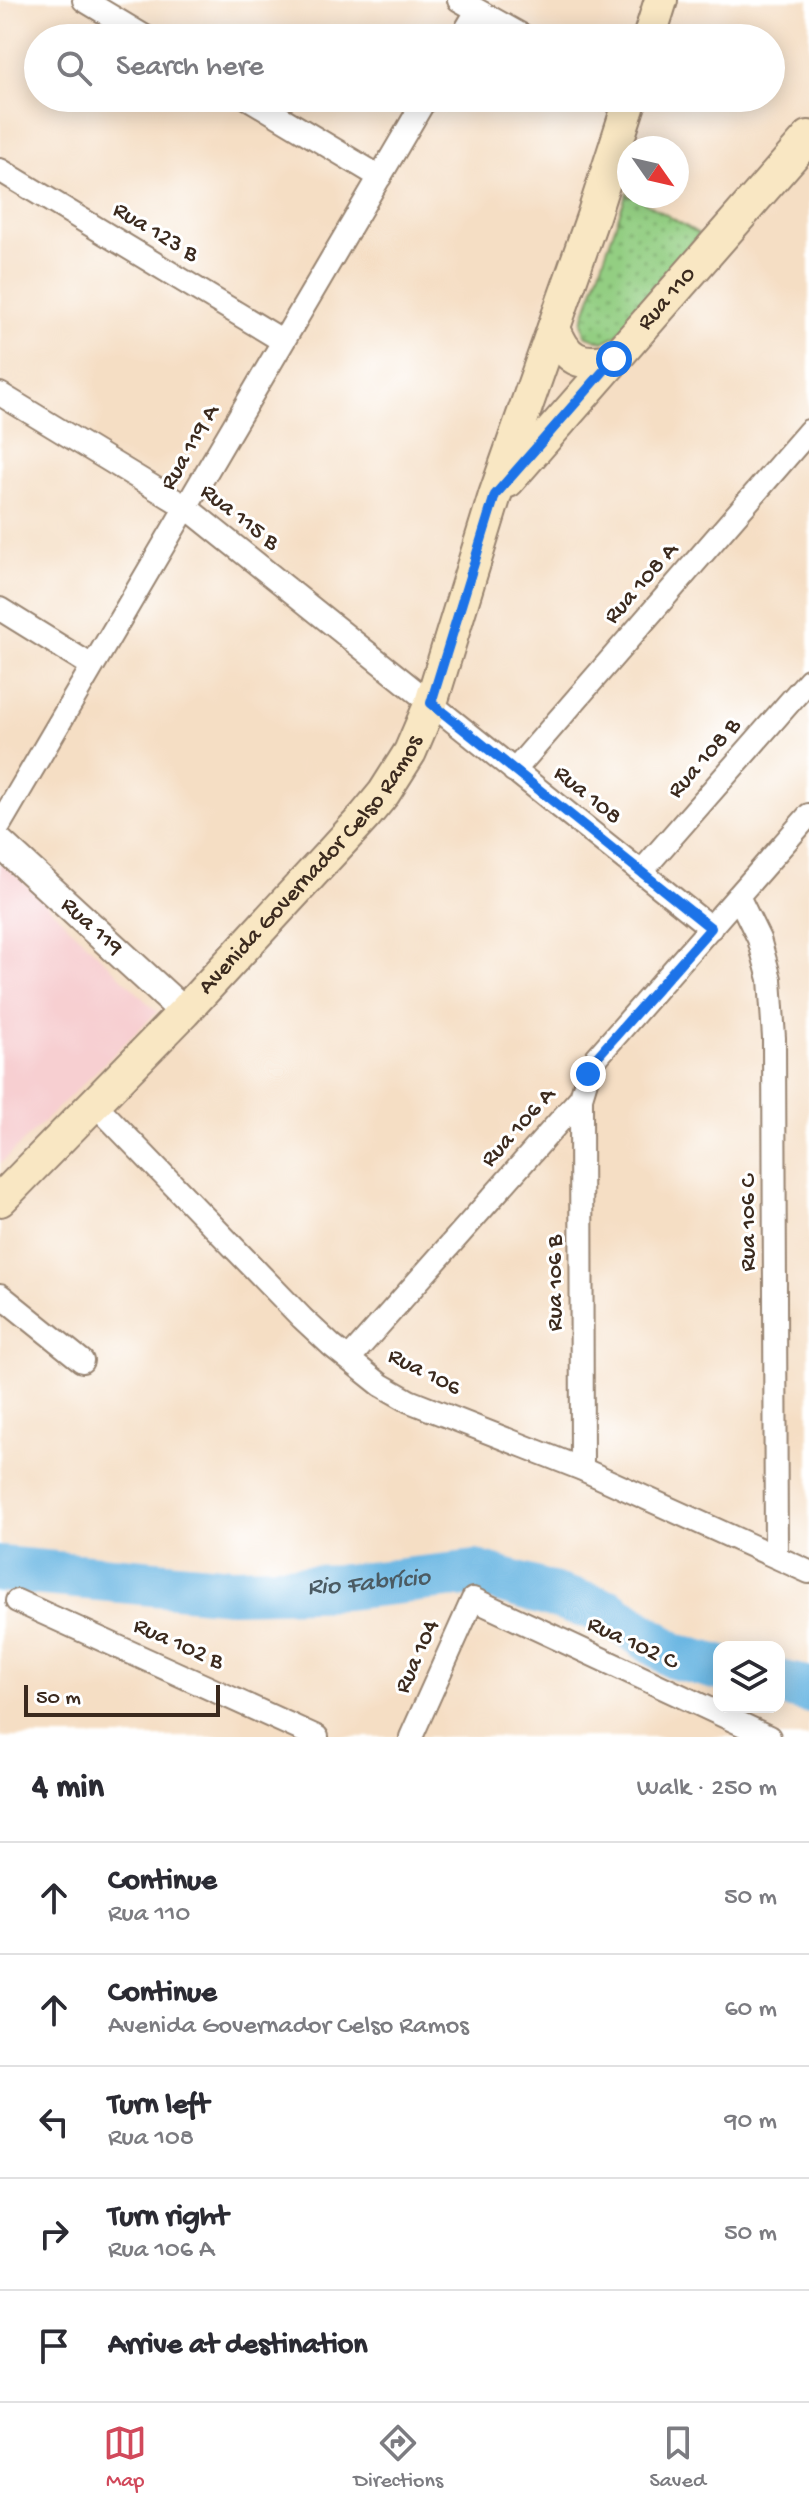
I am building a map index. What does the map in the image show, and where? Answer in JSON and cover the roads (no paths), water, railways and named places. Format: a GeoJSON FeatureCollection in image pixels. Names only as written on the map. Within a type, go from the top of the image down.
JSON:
{"type":"FeatureCollection","features":[{"type":"Feature","properties":{"kind":"main road"},"geometry":{"type":"LineString","coordinates":[[653,24],[661,0]]}},
{"type":"Feature","properties":{"kind":"main road","name":"Avenida Governador Celso Ramos"},"geometry":{"type":"LineString","coordinates":[[0,1200],[184,1012],[365,816],[410,752],[431,703],[495,495],[626,112]]}},
{"type":"Feature","properties":{"kind":"main road","name":"Rua 110"},"geometry":{"type":"LineString","coordinates":[[495,495],[809,137]]}},
{"type":"Feature","properties":{"kind":"main road"},"geometry":{"type":"LineString","coordinates":[[554,328],[561,346],[576,359],[595,364],[614,359]]}},
{"type":"Feature","properties":{"kind":"street"},"geometry":{"type":"LineString","coordinates":[[84,0],[124,24]]}},
{"type":"Feature","properties":{"kind":"street"},"geometry":{"type":"LineString","coordinates":[[468,5],[502,24]]}},
{"type":"Feature","properties":{"kind":"street"},"geometry":{"type":"LineString","coordinates":[[271,112],[380,177]]}},
{"type":"Feature","properties":{"kind":"street","name":"Rua 119 A"},"geometry":{"type":"LineString","coordinates":[[0,824],[418,112]]}},
{"type":"Feature","properties":{"kind":"street","name":"Rua 123 B"},"geometry":{"type":"LineString","coordinates":[[0,170],[283,341]]}},
{"type":"Feature","properties":{"kind":"street","name":"Rua 115 B"},"geometry":{"type":"LineString","coordinates":[[0,394],[186,507],[431,703]]}},
{"type":"Feature","properties":{"kind":"street","name":"Rua 108 A"},"geometry":{"type":"LineString","coordinates":[[514,771],[809,431]]}},
{"type":"Feature","properties":{"kind":"street"},"geometry":{"type":"LineString","coordinates":[[0,609],[92,666]]}},
{"type":"Feature","properties":{"kind":"street","name":"Rua 108 B"},"geometry":{"type":"LineString","coordinates":[[641,872],[809,680]]}},
{"type":"Feature","properties":{"kind":"street","name":"Rua 108"},"geometry":{"type":"LineString","coordinates":[[431,703],[711,928]]}},
{"type":"Feature","properties":{"kind":"street","name":"Rua 106 A"},"geometry":{"type":"LineString","coordinates":[[349,1359],[581,1097],[597,1057],[809,815]]}},
{"type":"Feature","properties":{"kind":"street","name":"Rua 119"},"geometry":{"type":"LineString","coordinates":[[0,843],[184,1012]]}},
{"type":"Feature","properties":{"kind":"street","name":"Rua 106 C"},"geometry":{"type":"LineString","coordinates":[[738,896],[759,939],[770,979],[774,1038],[776,1557]]}},
{"type":"Feature","properties":{"kind":"street","name":"Rua 106 B"},"geometry":{"type":"LineString","coordinates":[[581,1097],[582,1469]]}},
{"type":"Feature","properties":{"kind":"street","name":"Rua 106"},"geometry":{"type":"LineString","coordinates":[[95,1104],[302,1318],[381,1385],[409,1401],[582,1469],[809,1572]]}},
{"type":"Feature","properties":{"kind":"street"},"geometry":{"type":"LineString","coordinates":[[0,1295],[82,1361]]}},
{"type":"Feature","properties":{"kind":"street","name":"Rua 104"},"geometry":{"type":"LineString","coordinates":[[411,1737],[473,1599]]}},
{"type":"Feature","properties":{"kind":"street","name":"Rua 102 C"},"geometry":{"type":"LineString","coordinates":[[473,1599],[769,1737]]}},
{"type":"Feature","properties":{"kind":"street","name":"Rua 102 B"},"geometry":{"type":"LineString","coordinates":[[17,1601],[317,1737]]}},
{"type":"Feature","properties":{"kind":"waterway","name":"Rio Fabrício"},"geometry":{"type":"LineString","coordinates":[[0,1569],[231,1590],[347,1587],[476,1573],[609,1612],[674,1656],[713,1666]]}},
{"type":"Feature","properties":{"kind":"waterway","name":"Rio Fabrício"},"geometry":{"type":"LineString","coordinates":[[785,1684],[809,1690]]}}]}
